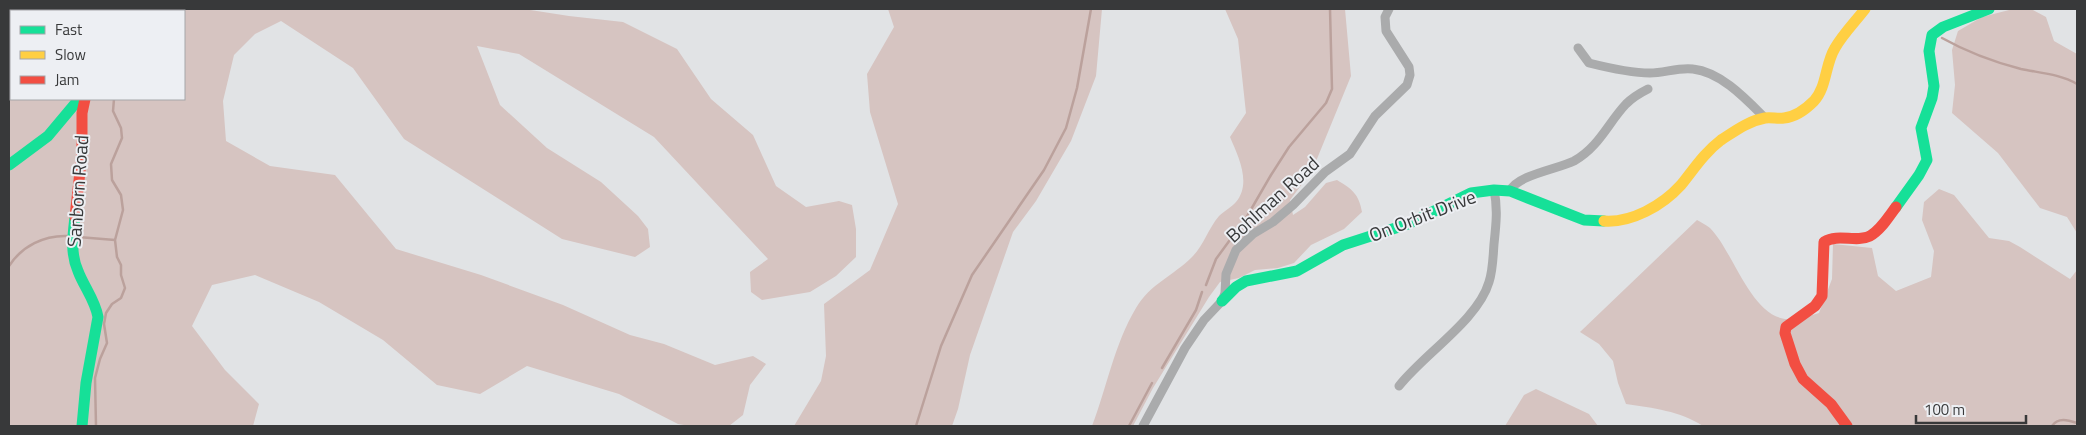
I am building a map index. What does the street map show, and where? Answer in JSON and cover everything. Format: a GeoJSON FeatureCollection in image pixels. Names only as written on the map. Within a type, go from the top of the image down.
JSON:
{"type":"FeatureCollection","features":[{"type":"Feature","properties":{"kind":"street","name":"Bohlman Road"},"geometry":{"type":"LineString","coordinates":[[1222,301],[1225,293],[1226,274],[1236,250],[1253,234],[1280,216],[1325,172],[1350,154],[1375,116],[1406,85],[1410,75],[1409,67],[1386,31],[1385,17],[1389,9]]}},
{"type":"Feature","properties":{"kind":"street","name":"On Orbit Drive"},"geometry":{"type":"LineString","coordinates":[[1222,301],[1236,286],[1246,281],[1297,271],[1343,245],[1360,238],[1390,231],[1471,193],[1494,190],[1510,192],[1584,220],[1616,222],[1635,217],[1664,200],[1680,186],[1701,158],[1712,147],[1741,126],[1765,118],[1786,118],[1802,111],[1815,100],[1822,86],[1834,49],[1865,9]]}},
{"type":"Feature","properties":{"kind":"street"},"geometry":{"type":"LineString","coordinates":[[1847,426],[1831,404],[1803,379],[1787,343],[1786,328],[1815,306],[1822,296],[1824,242],[1834,236],[1862,239],[1870,236],[1893,211],[1924,166],[1927,155],[1921,124],[1933,99],[1934,92],[1934,78],[1929,51],[1932,35],[1943,27],[1989,9]]}},
{"type":"Feature","properties":{"kind":"street"},"geometry":{"type":"LineString","coordinates":[[1578,48],[1589,63],[1608,67],[1649,73],[1692,69],[1709,74],[1747,100],[1765,118]]}},
{"type":"Feature","properties":{"kind":"street"},"geometry":{"type":"LineString","coordinates":[[1510,192],[1516,183],[1574,161],[1590,150],[1599,141],[1625,105],[1648,89]]}},
{"type":"Feature","properties":{"kind":"street"},"geometry":{"type":"LineString","coordinates":[[9,165],[31,152],[64,122],[78,100]]}},
{"type":"Feature","properties":{"kind":"street","name":"Sanborn Road"},"geometry":{"type":"LineString","coordinates":[[82,426],[86,383],[98,317],[96,306],[77,270],[72,246],[82,153],[82,113],[85,100]]}},
{"type":"Feature","properties":{"kind":"street"},"geometry":{"type":"LineString","coordinates":[[1399,386],[1464,321],[1486,292],[1492,268],[1497,216],[1494,190]]}},
{"type":"Feature","properties":{"kind":"street"},"geometry":{"type":"LineString","coordinates":[[1143,426],[1185,348],[1204,320],[1222,301]]}},
{"type":"Feature","properties":{"kind":"shaded area"},"geometry":{"type":"Polygon","coordinates":[[[9,9],[524,9],[623,22],[677,49],[711,99],[753,135],[776,186],[806,207],[839,201],[852,205],[856,229],[856,257],[836,276],[810,292],[762,300],[751,292],[750,272],[768,259],[654,137],[519,54],[477,46],[500,105],[547,148],[601,182],[638,216],[648,229],[650,247],[635,257],[562,239],[404,139],[353,68],[281,21],[255,34],[234,55],[223,101],[226,141],[270,166],[335,175],[396,249],[481,275],[563,305],[630,335],[664,344],[715,365],[753,356],[766,364],[750,385],[743,415],[729,426],[690,426],[678,424],[619,394],[527,366],[480,394],[437,385],[383,340],[319,302],[255,275],[212,285],[192,326],[225,370],[259,404],[253,426],[9,426],[9,9]]]}},
{"type":"Feature","properties":{"kind":"shaded area"},"geometry":{"type":"Polygon","coordinates":[[[888,9],[1102,9],[1096,76],[1071,141],[1036,201],[1013,232],[970,355],[958,409],[952,426],[794,426],[821,381],[826,356],[824,304],[870,270],[898,204],[870,112],[867,74],[894,27],[888,9]]]}},
{"type":"Feature","properties":{"kind":"shaded area"},"geometry":{"type":"Polygon","coordinates":[[[1225,9],[1345,9],[1351,76],[1312,171],[1290,200],[1293,215],[1305,207],[1326,183],[1337,180],[1347,186],[1357,196],[1362,212],[1344,229],[1311,245],[1294,263],[1278,268],[1255,270],[1239,278],[1220,282],[1153,388],[1133,426],[1092,426],[1116,351],[1136,308],[1155,286],[1192,257],[1219,216],[1234,204],[1241,195],[1243,187],[1242,170],[1230,137],[1246,113],[1238,39],[1225,9]]]}},
{"type":"Feature","properties":{"kind":"shaded area"},"geometry":{"type":"Polygon","coordinates":[[[2013,9],[2031,9],[2046,17],[2054,41],[2077,54],[2077,233],[2067,217],[2040,208],[1998,153],[1952,113],[1955,85],[1952,50],[1958,31],[1982,17],[2013,9]]]}},
{"type":"Feature","properties":{"kind":"shaded area"},"geometry":{"type":"Polygon","coordinates":[[[1939,189],[1954,195],[1989,238],[2009,241],[2070,279],[2077,270],[2077,426],[1703,426],[1676,414],[1626,404],[1618,383],[1613,361],[1599,344],[1580,332],[1697,220],[1710,228],[1718,238],[1752,294],[1773,315],[1785,319],[1798,319],[1819,313],[1832,279],[1833,244],[1872,248],[1878,276],[1896,291],[1931,277],[1934,251],[1922,220],[1924,202],[1939,189]]]}},
{"type":"Feature","properties":{"kind":"shaded area"},"geometry":{"type":"Polygon","coordinates":[[[1536,389],[1589,414],[1598,426],[1505,426],[1524,395],[1536,389]]]}},
{"type":"Feature","properties":{"kind":"waterway"},"geometry":{"type":"LineString","coordinates":[[916,426],[941,346],[972,275],[1044,170],[1066,128],[1077,88],[1091,9]]}},
{"type":"Feature","properties":{"kind":"waterway"},"geometry":{"type":"LineString","coordinates":[[1242,225],[1289,147],[1326,103],[1332,89],[1330,9]]}},
{"type":"Feature","properties":{"kind":"waterway"},"geometry":{"type":"LineString","coordinates":[[1942,38],[1991,60],[2021,69],[2057,76],[2077,84]]}},
{"type":"Feature","properties":{"kind":"waterway"},"geometry":{"type":"LineString","coordinates":[[96,426],[95,378],[107,343],[104,324],[106,313],[112,304],[121,298],[125,288],[121,275],[121,265],[117,257],[115,240],[123,210],[121,195],[112,180],[111,164],[122,138],[121,128],[113,111],[114,100]]}},
{"type":"Feature","properties":{"kind":"waterway"},"geometry":{"type":"LineString","coordinates":[[1206,285],[1216,259],[1235,233]]}},
{"type":"Feature","properties":{"kind":"waterway"},"geometry":{"type":"LineString","coordinates":[[9,266],[20,253],[34,243],[50,237],[68,236]]}},
{"type":"Feature","properties":{"kind":"waterway"},"geometry":{"type":"LineString","coordinates":[[78,237],[115,240]]}},
{"type":"Feature","properties":{"kind":"waterway"},"geometry":{"type":"LineString","coordinates":[[1162,368],[1196,310],[1202,292]]}},
{"type":"Feature","properties":{"kind":"waterway"},"geometry":{"type":"LineString","coordinates":[[1129,426],[1152,383]]}},
{"type":"Feature","properties":{"kind":"waterway"},"geometry":{"type":"LineString","coordinates":[[2052,426],[2060,420],[2077,423]]}},
{"type":"Feature","properties":{"kind":"traffic: fast"},"geometry":{"type":"LineString","coordinates":[[1896,207],[1919,175],[1927,160],[1921,128],[1932,98],[1934,86],[1929,51],[1932,35],[1943,27],[1989,9]]}},
{"type":"Feature","properties":{"kind":"traffic: fast"},"geometry":{"type":"LineString","coordinates":[[9,165],[48,136],[78,100]]}},
{"type":"Feature","properties":{"kind":"traffic: fast"},"geometry":{"type":"LineString","coordinates":[[1222,301],[1236,287],[1246,281],[1297,271],[1343,245],[1408,224],[1471,193],[1494,190],[1510,191],[1584,220],[1604,221]]}},
{"type":"Feature","properties":{"kind":"traffic: fast"},"geometry":{"type":"LineString","coordinates":[[75,217],[73,244],[75,264],[98,317],[86,383],[82,426]]}},
{"type":"Feature","properties":{"kind":"traffic: slow"},"geometry":{"type":"LineString","coordinates":[[1604,221],[1614,221],[1635,216],[1665,200],[1681,185],[1709,150],[1742,127],[1753,121],[1765,118],[1788,117],[1807,107],[1814,101],[1821,89],[1835,48],[1865,9]]}},
{"type":"Feature","properties":{"kind":"traffic: jam"},"geometry":{"type":"LineString","coordinates":[[75,217],[82,153],[82,113],[85,100]]}},
{"type":"Feature","properties":{"kind":"traffic: jam"},"geometry":{"type":"LineString","coordinates":[[1847,426],[1831,404],[1803,379],[1795,364],[1785,333],[1786,327],[1815,306],[1822,296],[1824,242],[1835,238],[1859,239],[1870,236],[1881,227],[1896,207]]}}]}
